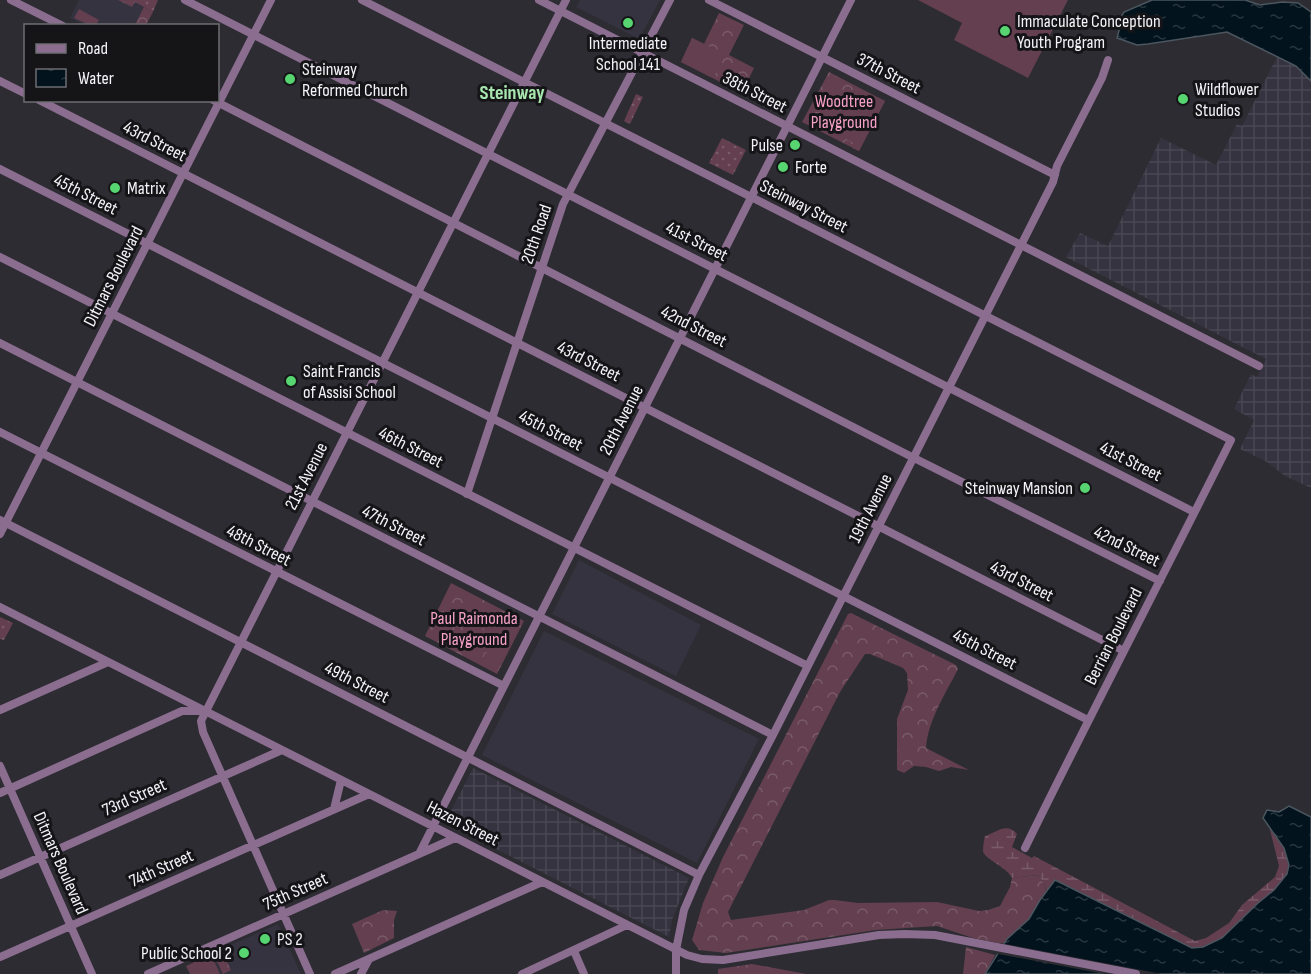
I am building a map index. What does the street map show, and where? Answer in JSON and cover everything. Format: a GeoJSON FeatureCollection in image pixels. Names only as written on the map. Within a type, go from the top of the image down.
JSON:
{"type":"FeatureCollection","features":[{"type":"Feature","properties":{"kind":"street"},"geometry":{"type":"LineString","coordinates":[[11,0],[59,24]]}},
{"type":"Feature","properties":{"kind":"street","name":"41st Street"},"geometry":{"type":"LineString","coordinates":[[185,0],[1194,512]]}},
{"type":"Feature","properties":{"kind":"street","name":"Ditmars Boulevard"},"geometry":{"type":"LineString","coordinates":[[219,96],[271,0]]}},
{"type":"Feature","properties":{"kind":"street","name":"Steinway Street"},"geometry":{"type":"LineString","coordinates":[[362,0],[1231,440]]}},
{"type":"Feature","properties":{"kind":"street","name":"38th Street"},"geometry":{"type":"LineString","coordinates":[[539,0],[1259,366]]}},
{"type":"Feature","properties":{"kind":"street","name":"21st Avenue"},"geometry":{"type":"LineString","coordinates":[[310,974],[201,728],[201,721],[566,0]]}},
{"type":"Feature","properties":{"kind":"street","name":"20th Road"},"geometry":{"type":"LineString","coordinates":[[466,494],[563,204],[670,0]]}},
{"type":"Feature","properties":{"kind":"street","name":"37th Street"},"geometry":{"type":"LineString","coordinates":[[709,0],[1055,174]]}},
{"type":"Feature","properties":{"kind":"street","name":"20th Avenue"},"geometry":{"type":"LineString","coordinates":[[419,854],[851,0]]}},
{"type":"Feature","properties":{"kind":"street","name":"19th Avenue"},"geometry":{"type":"LineString","coordinates":[[676,974],[676,950],[684,910],[699,875],[773,735],[986,316],[1102,78],[1108,60]]}},
{"type":"Feature","properties":{"kind":"street"},"geometry":{"type":"LineString","coordinates":[[0,81],[24,93]]}},
{"type":"Feature","properties":{"kind":"street","name":"43rd Street"},"geometry":{"type":"LineString","coordinates":[[43,102],[1125,651]]}},
{"type":"Feature","properties":{"kind":"street","name":"Ditmars Boulevard"},"geometry":{"type":"LineString","coordinates":[[0,534],[3,521],[41,453],[183,174],[216,102]]}},
{"type":"Feature","properties":{"kind":"street","name":"42nd Street"},"geometry":{"type":"LineString","coordinates":[[216,102],[1160,581]]}},
{"type":"Feature","properties":{"kind":"street","name":"45th Street"},"geometry":{"type":"LineString","coordinates":[[0,169],[1088,720]]}},
{"type":"Feature","properties":{"kind":"street","name":"46th Street"},"geometry":{"type":"LineString","coordinates":[[0,257],[808,666]]}},
{"type":"Feature","properties":{"kind":"street","name":"47th Street"},"geometry":{"type":"LineString","coordinates":[[0,343],[773,735]]}},
{"type":"Feature","properties":{"kind":"street","name":"48th Street"},"geometry":{"type":"LineString","coordinates":[[0,432],[504,686]]}},
{"type":"Feature","properties":{"kind":"street","name":"Berrian Boulevard"},"geometry":{"type":"LineString","coordinates":[[1025,848],[1231,440]]}},
{"type":"Feature","properties":{"kind":"street","name":"49th Street"},"geometry":{"type":"LineString","coordinates":[[3,521],[699,875]]}},
{"type":"Feature","properties":{"kind":"street","name":"Hazen Street"},"geometry":{"type":"LineString","coordinates":[[0,607],[687,955],[702,959],[723,960],[879,935],[935,935],[1136,974]]}},
{"type":"Feature","properties":{"kind":"street"},"geometry":{"type":"LineString","coordinates":[[0,710],[108,662]]}},
{"type":"Feature","properties":{"kind":"street"},"geometry":{"type":"LineString","coordinates":[[0,793],[182,711],[205,711]]}},
{"type":"Feature","properties":{"kind":"street","name":"73rd Street"},"geometry":{"type":"LineString","coordinates":[[0,875],[282,750]]}},
{"type":"Feature","properties":{"kind":"street","name":"Ditmars Boulevard"},"geometry":{"type":"LineString","coordinates":[[0,766],[92,974]]}},
{"type":"Feature","properties":{"kind":"street"},"geometry":{"type":"LineString","coordinates":[[334,809],[341,780]]}},
{"type":"Feature","properties":{"kind":"street","name":"74th Street"},"geometry":{"type":"LineString","coordinates":[[0,957],[369,794]]}},
{"type":"Feature","properties":{"kind":"street","name":"75th Street"},"geometry":{"type":"LineString","coordinates":[[148,974],[455,838]]}},
{"type":"Feature","properties":{"kind":"street"},"geometry":{"type":"LineString","coordinates":[[335,974],[542,882]]}},
{"type":"Feature","properties":{"kind":"street"},"geometry":{"type":"LineString","coordinates":[[522,974],[627,925]]}},
{"type":"Feature","properties":{"kind":"street"},"geometry":{"type":"LineString","coordinates":[[574,951],[584,974]]}},
{"type":"Feature","properties":{"kind":"street"},"geometry":{"type":"LineString","coordinates":[[361,974],[369,958]]}},
{"type":"Feature","properties":{"kind":"shaded area"},"geometry":{"type":"Polygon","coordinates":[[[79,0],[158,0],[146,24],[82,24],[70,18],[79,0]]]}},
{"type":"Feature","properties":{"kind":"shaded area","name":"Intermediate School 141"},"geometry":{"type":"Polygon","coordinates":[[[580,0],[660,0],[639,39],[576,7],[580,0]]]}},
{"type":"Feature","properties":{"kind":"shaded area"},"geometry":{"type":"Polygon","coordinates":[[[1277,57],[1296,66],[1311,81],[1311,488],[1285,476],[1267,462],[1240,449],[1254,420],[1234,409],[1251,374],[1257,377],[1266,359],[1066,257],[1080,233],[1108,246],[1161,138],[1216,165],[1237,124],[1242,126],[1277,57]]]}},
{"type":"Feature","properties":{"kind":"shaded area"},"geometry":{"type":"Polygon","coordinates":[[[579,560],[701,625],[676,676],[552,614],[579,560]]]}},
{"type":"Feature","properties":{"kind":"shaded area"},"geometry":{"type":"Polygon","coordinates":[[[544,631],[759,739],[697,863],[482,755],[544,631]]]}},
{"type":"Feature","properties":{"kind":"shaded area"},"geometry":{"type":"Polygon","coordinates":[[[473,768],[689,878],[672,920],[669,937],[445,823],[473,768]]]}},
{"type":"Feature","properties":{"kind":"shaded area","name":"PS 2"},"geometry":{"type":"Polygon","coordinates":[[[278,924],[301,974],[220,974],[211,954],[278,924]]]}},
{"type":"Feature","properties":{"kind":"green space"},"geometry":{"type":"Polygon","coordinates":[[[118,0],[158,0],[153,12],[135,2],[132,7],[118,0]]]}},
{"type":"Feature","properties":{"kind":"green space","name":"Immaculate Conception Youth Program"},"geometry":{"type":"Polygon","coordinates":[[[918,0],[1068,0],[1028,78],[954,40],[962,23],[918,0]]]}},
{"type":"Feature","properties":{"kind":"green space"},"geometry":{"type":"Polygon","coordinates":[[[144,7],[153,12],[147,24],[136,24],[144,7]]]}},
{"type":"Feature","properties":{"kind":"green space"},"geometry":{"type":"Polygon","coordinates":[[[79,9],[99,20],[97,24],[87,24],[74,18],[79,9]]]}},
{"type":"Feature","properties":{"kind":"green space"},"geometry":{"type":"Polygon","coordinates":[[[719,13],[744,25],[729,55],[754,68],[742,93],[681,62],[692,38],[704,44],[719,13]]]}},
{"type":"Feature","properties":{"kind":"green space"},"geometry":{"type":"Polygon","coordinates":[[[692,38],[725,54],[713,78],[681,62],[692,38]]]}},
{"type":"Feature","properties":{"kind":"green space","name":"Woodtree Playground"},"geometry":{"type":"Polygon","coordinates":[[[829,72],[885,101],[859,151],[802,122],[829,72]]]}},
{"type":"Feature","properties":{"kind":"green space"},"geometry":{"type":"Polygon","coordinates":[[[854,90],[873,100],[867,113],[848,103],[854,90]]]}},
{"type":"Feature","properties":{"kind":"green space"},"geometry":{"type":"Polygon","coordinates":[[[636,94],[643,97],[630,124],[624,121],[636,94]]]}},
{"type":"Feature","properties":{"kind":"green space"},"geometry":{"type":"Polygon","coordinates":[[[877,97],[885,101],[859,151],[852,148],[877,97]]]}},
{"type":"Feature","properties":{"kind":"green space"},"geometry":{"type":"Polygon","coordinates":[[[846,105],[866,115],[860,127],[840,118],[846,105]]]}},
{"type":"Feature","properties":{"kind":"green space"},"geometry":{"type":"Polygon","coordinates":[[[839,120],[859,130],[852,142],[833,132],[839,120]]]}},
{"type":"Feature","properties":{"kind":"green space"},"geometry":{"type":"Polygon","coordinates":[[[722,138],[746,150],[733,175],[709,163],[722,138]]]}},
{"type":"Feature","properties":{"kind":"green space","name":"Paul Raimonda Playground"},"geometry":{"type":"Polygon","coordinates":[[[451,583],[524,621],[497,674],[425,636],[451,583]]]}},
{"type":"Feature","properties":{"kind":"green space"},"geometry":{"type":"Polygon","coordinates":[[[491,607],[521,622],[511,642],[481,627],[491,607]]]}},
{"type":"Feature","properties":{"kind":"green space"},"geometry":{"type":"Polygon","coordinates":[[[851,613],[956,665],[958,669],[930,727],[926,748],[969,770],[951,767],[939,771],[914,766],[904,773],[897,770],[897,719],[908,690],[907,673],[903,668],[865,654],[840,692],[728,912],[731,920],[804,910],[829,900],[858,903],[937,902],[979,911],[988,910],[1000,906],[1012,878],[1038,875],[1045,885],[1046,893],[1029,919],[1003,944],[973,938],[937,926],[876,930],[726,953],[699,950],[692,940],[703,903],[723,857],[848,614],[851,613]]]}},
{"type":"Feature","properties":{"kind":"green space"},"geometry":{"type":"Polygon","coordinates":[[[0,617],[13,623],[4,640],[0,639],[0,617]]]}},
{"type":"Feature","properties":{"kind":"green space"},"geometry":{"type":"Polygon","coordinates":[[[478,631],[492,638],[480,661],[466,654],[478,631]]]}},
{"type":"Feature","properties":{"kind":"green space"},"geometry":{"type":"Polygon","coordinates":[[[493,639],[509,647],[498,670],[482,662],[493,639]]]}},
{"type":"Feature","properties":{"kind":"green space"},"geometry":{"type":"Polygon","coordinates":[[[1269,826],[1284,848],[1289,865],[1287,874],[1274,890],[1222,938],[1203,947],[1192,948],[1056,880],[1046,893],[1045,885],[1038,875],[1012,878],[983,851],[985,836],[1006,828],[1013,830],[1017,834],[1012,847],[1032,858],[1034,856],[1195,941],[1206,938],[1229,923],[1242,905],[1275,877],[1279,866],[1269,826]]]}},
{"type":"Feature","properties":{"kind":"green space"},"geometry":{"type":"Polygon","coordinates":[[[383,910],[397,911],[394,920],[394,938],[364,953],[352,924],[383,910]]]}},
{"type":"Feature","properties":{"kind":"green space"},"geometry":{"type":"Polygon","coordinates":[[[966,947],[995,955],[985,974],[963,974],[966,947]]]}},
{"type":"Feature","properties":{"kind":"green space"},"geometry":{"type":"Polygon","coordinates":[[[223,953],[231,970],[223,974],[215,957],[223,953]]]}},
{"type":"Feature","properties":{"kind":"green space"},"geometry":{"type":"Polygon","coordinates":[[[211,954],[220,974],[190,974],[186,966],[211,954]]]}},
{"type":"Feature","properties":{"kind":"green space"},"geometry":{"type":"Polygon","coordinates":[[[752,964],[806,974],[718,974],[718,969],[752,964]]]}},
{"type":"Feature","properties":{"kind":"water"},"geometry":{"type":"Polygon","coordinates":[[[1152,0],[1245,0],[1260,5],[1282,2],[1298,3],[1311,12],[1311,81],[1296,66],[1227,32],[1137,45],[1117,38],[1120,27],[1116,25],[1124,12],[1152,0]]]}},
{"type":"Feature","properties":{"kind":"water"},"geometry":{"type":"Polygon","coordinates":[[[1289,806],[1311,817],[1311,974],[985,974],[1007,939],[1029,919],[1055,880],[1192,948],[1203,947],[1222,938],[1274,890],[1287,874],[1289,865],[1284,848],[1263,818],[1267,810],[1279,812],[1289,806]]]}},
{"type":"Feature","properties":{"kind":"pier"},"geometry":{"type":"Polygon","coordinates":[[[1000,943],[1162,974],[1104,974],[993,953],[1000,943]]]}},
{"type":"Feature","properties":{"kind":"place","name":"Intermediate School 141"},"geometry":{"type":"Point","coordinates":[628,23]}},
{"type":"Feature","properties":{"kind":"place","name":"Immaculate Conception Youth Program"},"geometry":{"type":"Point","coordinates":[1005,31]}},
{"type":"Feature","properties":{"kind":"place","name":"Steinway Reformed Church"},"geometry":{"type":"Point","coordinates":[290,79]}},
{"type":"Feature","properties":{"kind":"place","name":"Wildflower Studios"},"geometry":{"type":"Point","coordinates":[1183,99]}},
{"type":"Feature","properties":{"kind":"place","name":"Pulse"},"geometry":{"type":"Point","coordinates":[795,145]}},
{"type":"Feature","properties":{"kind":"place","name":"Forte"},"geometry":{"type":"Point","coordinates":[783,167]}},
{"type":"Feature","properties":{"kind":"place","name":"Matrix"},"geometry":{"type":"Point","coordinates":[115,188]}},
{"type":"Feature","properties":{"kind":"place","name":"Saint Francis of Assisi School"},"geometry":{"type":"Point","coordinates":[291,381]}},
{"type":"Feature","properties":{"kind":"place","name":"Steinway Mansion"},"geometry":{"type":"Point","coordinates":[1085,488]}},
{"type":"Feature","properties":{"kind":"place","name":"PS 2"},"geometry":{"type":"Point","coordinates":[265,939]}},
{"type":"Feature","properties":{"kind":"place","name":"Public School 2"},"geometry":{"type":"Point","coordinates":[244,953]}},
{"type":"Feature","properties":{"kind":"district","name":"Steinway"},"geometry":{"type":"Point","coordinates":[512,92]}}]}
